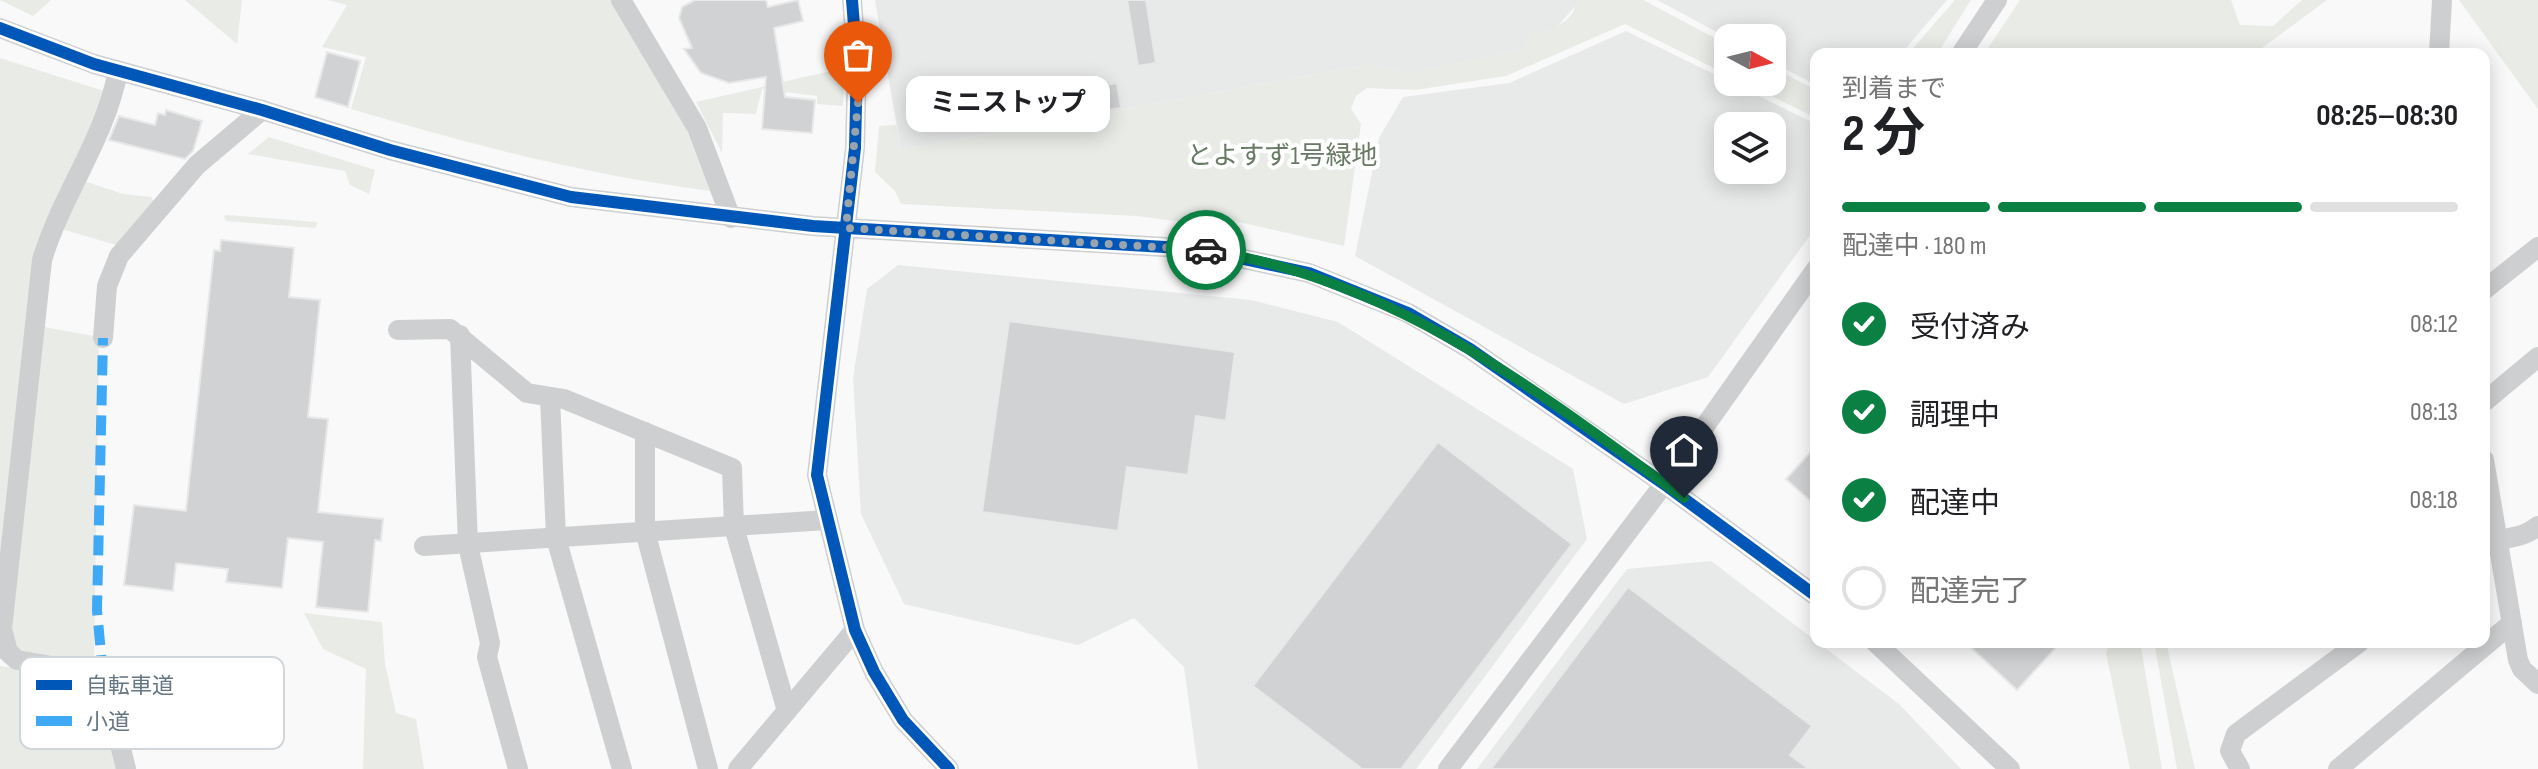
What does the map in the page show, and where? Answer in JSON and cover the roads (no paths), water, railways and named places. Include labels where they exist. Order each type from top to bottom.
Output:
[{"type":"street","points":[[621,0],[697,128],[731,218]]},
{"type":"street","points":[[852,0],[858,103],[817,475],[855,630],[888,697],[903,720],[949,769]]},
{"type":"street","points":[[1965,48],[1997,0]]},
{"type":"street","points":[[2439,48],[2442,0]]},
{"type":"street","points":[[0,28],[118,71],[262,110],[390,150],[571,197],[731,218],[846,228],[1198,249],[1309,273],[1349,287],[1436,328],[1664,484],[1810,592]]},
{"type":"street","points":[[20,661],[8,652],[2,629],[42,260],[52,228],[98,137],[118,71]]},
{"type":"street","points":[[103,338],[107,286],[119,256],[197,165],[262,110]]},
{"type":"street","points":[[2490,285],[2538,247]]},
{"type":"street","points":[[1448,769],[1664,484],[1810,277]]},
{"type":"street","points":[[398,330],[450,329],[527,393],[550,397],[732,468],[734,527],[787,711]]},
{"type":"street","points":[[460,335],[468,545],[490,643],[487,657],[518,769]]},
{"type":"street","points":[[2490,397],[2538,357]]},
{"type":"street","points":[[550,397],[556,538],[622,769]]},
{"type":"street","points":[[645,432],[645,531],[708,769]]},
{"type":"street","points":[[424,546],[827,520]]},
{"type":"street","points":[[2534,679],[2522,669],[2518,660],[2512,623],[2490,544],[2522,537],[2538,526]]},
{"type":"street","points":[[2490,641],[2512,623]]},
{"type":"street","points":[[738,769],[855,630]]},
{"type":"street","points":[[1881,648],[2010,769]]},
{"type":"street","points":[[2240,769],[2230,751],[2236,734],[2352,648]]},
{"type":"street","points":[[2338,769],[2482,648]]},
{"type":"street","points":[[121,749],[126,769]]},
{"type":"place","name":"ミニストップ","points":[[858,103]]},
{"type":"park label","name":"とよすず1号緑地","points":[[1282,156]]}]
